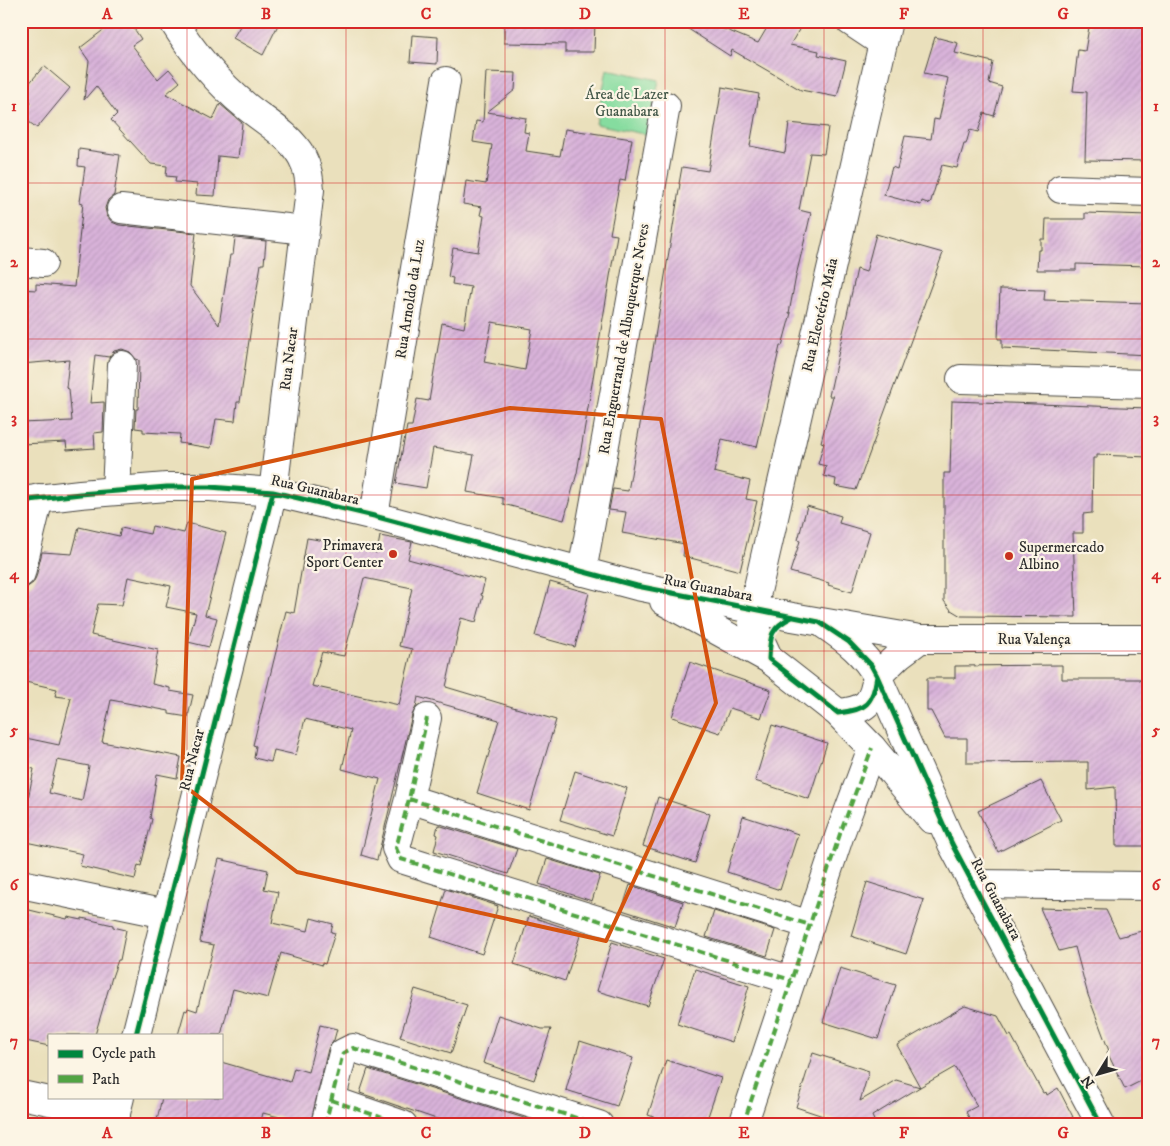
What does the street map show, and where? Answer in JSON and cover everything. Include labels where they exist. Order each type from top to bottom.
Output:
[{"type":"street","name":"Rua Nacar","points":[[136,1034],[272,492],[310,190],[308,171],[302,156],[291,142],[245,105],[208,68],[173,21]]},
{"type":"street","points":[[850,21],[885,32]]},
{"type":"street","name":"Rua Eleotério Maia","points":[[753,609],[885,32]]},
{"type":"street","name":"Rua Arnoldo da Luz","points":[[374,516],[446,81]]},
{"type":"street","name":"Rua Enguerrand de Albuquerque Neves","points":[[582,572],[666,106]]},
{"type":"street","points":[[1061,189],[1149,192]]},
{"type":"street","points":[[121,208],[305,230]]},
{"type":"street","points":[[116,491],[122,365]]},
{"type":"street","points":[[961,379],[1149,384]]},
{"type":"street","name":"Rua Guanabara","points":[[30,500],[167,487],[210,486],[272,492],[374,516],[637,586],[819,622],[849,642],[871,665],[878,676],[952,844],[1101,1125]]},
{"type":"street","points":[[21,572],[30,500]]},
{"type":"street","name":"Rua Guanabara","points":[[637,586],[710,624],[769,659],[838,713],[872,748],[952,844]]},
{"type":"street","points":[[753,609],[753,624],[769,659]]},
{"type":"street","points":[[769,659],[770,638],[774,628],[792,617]]},
{"type":"street","name":"Rua Valença","points":[[819,622],[920,639],[1149,639]]},
{"type":"street","points":[[838,713],[855,712],[869,702],[875,692],[878,676],[900,654],[920,639]]},
{"type":"street","points":[[743,1125],[840,834],[872,748],[878,676]]},
{"type":"street","points":[[427,718],[410,799],[396,848],[401,859],[791,980]]},
{"type":"street","points":[[410,799],[810,925]]},
{"type":"street","points":[[21,884],[166,914]]},
{"type":"street","points":[[974,884],[1149,886]]},
{"type":"street","points":[[403,1125],[328,1113],[344,1053],[352,1048],[599,1125]]},
{"type":"street","points":[[21,1095],[116,1112]]},
{"type":"highlighted area","points":[[510,408],[661,419],[716,703],[606,941],[297,872],[182,784],[192,479]]},
{"type":"green space","name":"Área de Lazer Guanabara","points":[[607,69],[659,80],[648,135],[596,124]]},
{"type":"building","points":[[115,21],[129,21],[141,39],[132,45],[158,79],[169,69],[180,82],[166,94],[213,119],[220,104],[242,123],[238,158],[218,156],[215,196],[196,195],[197,184],[175,182],[176,177],[166,176],[167,166],[151,164],[111,120],[117,114],[96,86],[84,100],[89,61],[80,48]]},
{"type":"building","points":[[243,21],[280,21],[263,55],[233,38]]},
{"type":"building","points":[[504,21],[595,21],[594,52],[565,52],[565,44],[504,43]]},
{"type":"building","points":[[676,21],[720,21],[717,26],[758,43],[771,21],[787,21],[800,28],[790,45],[819,51],[818,55],[846,61],[837,97],[801,90],[732,50],[730,56]]},
{"type":"building","points":[[1090,21],[1149,21],[1149,161],[1085,160],[1087,92],[1073,91],[1078,50],[1085,51]]},
{"type":"building","points":[[412,35],[438,37],[437,64],[410,62]]},
{"type":"building","points":[[935,37],[958,43],[955,53],[993,62],[989,83],[1002,87],[994,116],[984,113],[978,132],[970,130],[957,168],[942,165],[930,204],[922,201],[921,205],[884,195],[892,167],[897,169],[905,136],[931,139],[934,119],[939,120],[948,78],[924,73]]},
{"type":"building","points":[[44,66],[70,88],[37,128],[21,116],[31,103],[21,93]]},
{"type":"building","points":[[486,72],[516,73],[515,90],[487,112],[526,118],[524,132],[529,133],[526,151],[560,156],[565,129],[632,139],[625,181],[620,180],[610,234],[617,235],[577,473],[564,520],[503,504],[503,498],[467,492],[474,455],[433,448],[426,488],[396,483],[407,426],[412,426],[417,399],[429,401],[442,323],[464,328],[471,287],[452,284],[453,278],[448,277],[453,248],[478,252],[484,216],[480,215],[482,207],[463,204],[466,181],[486,184],[492,145],[473,142],[476,121],[483,122]],"holes":[[[492,322],[532,329],[525,370],[484,362]]]},
{"type":"building","points":[[722,87],[759,94],[750,146],[785,153],[789,123],[828,127],[824,154],[810,153],[799,210],[811,213],[796,276],[789,313],[791,313],[782,346],[780,346],[757,447],[722,439],[714,472],[750,481],[746,499],[757,501],[740,571],[683,556],[685,544],[622,533],[626,512],[609,510],[613,489],[628,491],[682,167],[708,171]]},
{"type":"building","points":[[79,149],[120,155],[114,195],[108,200],[105,208],[107,216],[112,222],[119,225],[196,233],[190,286],[219,325],[230,255],[233,255],[235,238],[266,241],[264,264],[261,264],[240,402],[237,402],[235,421],[216,419],[211,448],[179,443],[180,434],[143,432],[143,429],[135,428],[136,409],[138,409],[139,360],[130,352],[122,349],[114,351],[109,357],[95,355],[90,403],[104,402],[104,405],[103,432],[94,433],[95,448],[67,450],[66,442],[21,444],[21,423],[72,421],[69,389],[66,388],[69,360],[21,364],[21,289],[36,290],[36,284],[74,287],[83,203],[80,202],[85,167],[78,166]]},
{"type":"building","points":[[1085,213],[1149,215],[1149,266],[1076,264],[1076,270],[1037,270],[1038,250],[1041,250],[1041,239],[1045,239],[1046,219],[1085,219]]},
{"type":"building","points":[[876,234],[943,253],[856,490],[835,486],[836,479],[824,476],[826,466],[818,464],[824,443],[821,442],[833,396],[829,396],[857,269],[866,272]]},
{"type":"building","points":[[1000,289],[1045,290],[1044,300],[1149,303],[1149,355],[1002,348],[1002,339],[998,339]]},
{"type":"building","points":[[952,401],[1149,408],[1149,457],[1097,455],[1097,458],[1093,458],[1092,513],[1083,514],[1083,533],[1073,533],[1076,617],[961,616],[951,610],[944,601],[944,473],[950,473]]},
{"type":"building","points":[[807,506],[841,516],[839,523],[870,532],[852,592],[828,585],[829,583],[790,572],[800,541],[798,540]]},
{"type":"building","points":[[187,523],[226,533],[205,615],[217,618],[209,647],[188,642],[196,613],[166,607],[171,586],[128,577],[122,605],[98,604],[91,635],[158,650],[152,684],[170,688],[170,691],[193,695],[188,717],[169,714],[169,711],[111,700],[102,742],[181,757],[177,778],[157,774],[150,818],[152,819],[141,866],[138,865],[135,879],[80,866],[83,854],[21,841],[21,803],[27,804],[34,769],[21,766],[21,737],[59,745],[71,698],[55,696],[57,689],[21,681],[21,588],[26,588],[33,583],[42,552],[72,554],[79,527],[119,536],[121,528],[150,534],[152,526],[184,533]],"holes":[[[57,760],[89,766],[82,801],[49,793]]]},
{"type":"building","points":[[380,536],[412,542],[408,559],[485,580],[476,622],[461,618],[446,687],[556,720],[529,810],[477,793],[499,720],[418,697],[377,860],[361,855],[380,779],[342,769],[351,730],[305,719],[296,755],[274,750],[271,762],[254,758],[256,746],[253,745],[286,611],[294,613],[307,538],[338,543],[340,546],[377,553]],"holes":[[[364,578],[412,588],[399,646],[412,649],[399,705],[312,686],[322,652],[344,656]]]},
{"type":"building","points":[[550,582],[589,593],[575,647],[535,636]]},
{"type":"building","points":[[690,662],[771,690],[761,718],[730,708],[720,733],[672,717]]},
{"type":"building","points":[[1062,665],[1062,679],[1140,679],[1140,681],[1149,681],[1149,736],[1144,736],[1143,784],[1149,784],[1149,846],[1116,846],[1115,787],[1088,790],[1088,762],[967,763],[967,738],[945,738],[931,711],[927,711],[927,678],[955,678],[955,666]]},
{"type":"building","points":[[772,725],[827,743],[809,799],[755,781]]},
{"type":"building","points":[[575,771],[627,788],[612,836],[560,820]]},
{"type":"building","points":[[1041,781],[1061,820],[998,852],[978,811]]},
{"type":"building","points":[[658,797],[710,814],[695,863],[643,846]]},
{"type":"building","points":[[743,816],[798,834],[780,890],[727,872]]},
{"type":"building","points":[[438,825],[517,849],[508,874],[434,851],[438,835],[436,834]]},
{"type":"building","points":[[219,859],[268,870],[264,889],[278,892],[272,923],[308,931],[311,918],[333,924],[331,932],[335,933],[325,964],[322,963],[322,965],[281,953],[268,998],[233,989],[221,1034],[178,1034],[185,1010],[187,1011],[188,1008],[197,1011],[214,945],[200,942],[207,904]]},
{"type":"building","points":[[547,859],[600,875],[592,901],[539,884]]},
{"type":"building","points":[[867,882],[924,900],[906,954],[851,936]]},
{"type":"building","points":[[630,885],[683,902],[675,927],[622,910]]},
{"type":"building","points":[[446,889],[498,906],[482,954],[431,937]]},
{"type":"building","points":[[21,908],[67,919],[68,917],[82,920],[82,918],[126,930],[120,960],[118,960],[112,977],[95,1034],[48,1034],[48,1046],[21,1040]]},
{"type":"building","points":[[1040,908],[1106,910],[1119,937],[1149,929],[1149,1077],[1125,1089],[1107,1052],[1109,1051],[1088,995],[1075,947],[1059,951]]},
{"type":"building","points":[[714,911],[775,930],[767,956],[706,937]]},
{"type":"building","points":[[529,916],[581,933],[565,981],[514,964]]},
{"type":"building","points":[[612,942],[664,959],[648,1006],[597,991]]},
{"type":"building","points":[[840,968],[896,985],[878,1039],[823,1022]]},
{"type":"building","points":[[695,969],[749,986],[732,1042],[677,1024]]},
{"type":"building","points":[[415,989],[467,1005],[451,1053],[400,1037]]},
{"type":"building","points":[[965,1006],[998,1016],[1009,1036],[1011,1035],[1043,1093],[1046,1092],[1047,1095],[1058,1088],[1073,1117],[1059,1125],[973,1125],[966,1112],[977,1106],[955,1067],[920,1087],[897,1045]]},
{"type":"building","points":[[498,1015],[542,1029],[551,1029],[534,1080],[483,1063]]},
{"type":"building","points":[[320,1025],[337,1029],[334,1040],[328,1049],[310,1125],[295,1125],[295,1121],[263,1113],[260,1125],[156,1125],[162,1098],[222,1098],[222,1062],[290,1082],[294,1068],[308,1072]]},
{"type":"building","points":[[580,1041],[633,1058],[617,1106],[566,1090]]},
{"type":"building","points":[[813,1053],[869,1071],[860,1101],[896,1080],[920,1087],[872,1116],[876,1125],[850,1125],[796,1107]]},
{"type":"building","points":[[666,1060],[721,1078],[705,1125],[678,1125],[648,1115]]},
{"type":"building","points":[[368,1069],[546,1125],[454,1125],[360,1093]]},
{"type":"marked path","points":[[427,718],[396,848],[401,859],[791,980]]},
{"type":"marked path","points":[[743,1125],[840,834],[872,748]]},
{"type":"marked path","points":[[409,799],[810,925]]},
{"type":"marked path","points":[[325,1125],[343,1053],[353,1048],[599,1125]]},
{"type":"marked path","points":[[331,1100],[403,1125]]},
{"type":"cycle path","points":[[21,501],[167,487],[210,487],[273,492],[374,516],[637,586],[819,622],[849,642],[871,665],[952,844],[1101,1125]]},
{"type":"cycle path","points":[[136,1034],[273,492]]},
{"type":"cycle path","points":[[792,617],[775,629],[771,639],[769,659],[838,713],[855,710],[866,704],[873,693],[877,676]]},
{"type":"place","name":"Primavera Sport Center","points":[[393,554]]},
{"type":"place","name":"Supermercado Albino","points":[[1009,556]]}]
